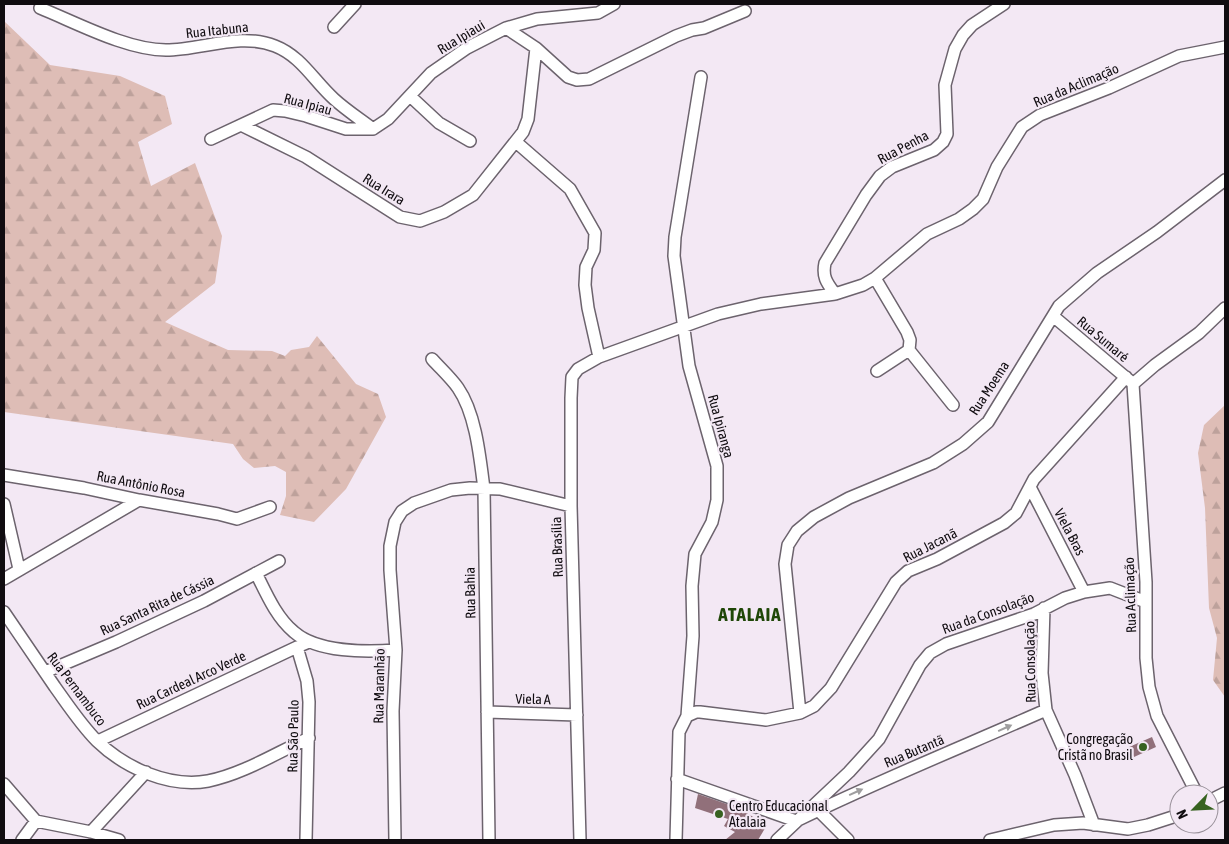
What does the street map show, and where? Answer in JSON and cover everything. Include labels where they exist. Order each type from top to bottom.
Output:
[{"type":"street","points":[[334,27],[355,4]]},
{"type":"street","name":"Rua Ipiaui","points":[[373,129],[388,119],[431,73],[467,48],[506,28],[537,19],[598,13],[614,4]]},
{"type":"street","name":"Rua Penha","points":[[835,294],[826,281],[823,272],[825,263],[866,195],[880,176],[892,167],[934,150],[943,142],[946,134],[944,85],[955,49],[962,35],[972,25],[1004,4]]},
{"type":"street","name":"Rua Itabuna","points":[[40,8],[132,45],[149,48],[166,50],[185,49],[258,40],[275,46],[292,54],[333,98],[373,129]]},
{"type":"street","points":[[506,28],[536,48],[568,77],[577,80],[589,78],[676,36],[704,28],[745,11]]},
{"type":"street","name":"Rua da Aclimação","points":[[683,325],[718,314],[761,304],[835,294],[863,285],[875,278],[927,234],[959,219],[973,209],[983,199],[997,167],[1022,127],[1040,115],[1108,88],[1179,56],[1225,47]]},
{"type":"street","name":"Rua Irara","points":[[243,126],[306,157],[400,217],[420,221],[444,212],[473,194],[523,132],[528,119],[536,48]]},
{"type":"street","name":"Rua Ipiranga","points":[[676,840],[679,732],[687,716],[693,636],[692,586],[695,554],[712,522],[717,500],[717,466],[689,366],[674,256],[675,237],[701,77]]},
{"type":"street","points":[[410,96],[439,123],[470,141]]},
{"type":"street","name":"Rua Ipiau","points":[[211,139],[243,126],[273,110],[285,110],[346,130],[373,129]]},
{"type":"street","points":[[516,142],[570,189],[595,233],[594,250],[586,268],[585,285],[588,308],[599,356]]},
{"type":"street","name":"Rua Moema","points":[[800,713],[786,564],[788,545],[797,531],[814,517],[849,498],[933,463],[963,444],[988,422],[1059,306],[1098,273],[1157,232],[1225,180]]},
{"type":"street","points":[[875,278],[907,332],[910,340],[909,350],[953,405]]},
{"type":"street","points":[[1130,381],[1199,333],[1225,308]]},
{"type":"street","name":"Rua Sumaré","points":[[1052,316],[1130,381]]},
{"type":"street","name":"Rua Brasília","points":[[580,840],[571,506],[570,398],[572,378],[578,369],[599,356],[683,325]]},
{"type":"street","points":[[877,371],[909,350]]},
{"type":"street","name":"Rua Bahia","points":[[432,359],[459,388],[472,418],[480,452],[484,489],[489,840]]},
{"type":"street","name":"Rua Jacanã","points":[[687,716],[700,712],[766,720],[800,713],[814,706],[831,688],[896,582],[908,571],[937,559],[1004,523],[1016,513],[1034,479],[1047,462],[1106,400],[1130,381]]},
{"type":"street","name":"Rua Aclimação","points":[[1130,381],[1146,602],[1146,658],[1149,686],[1157,716],[1192,784]]},
{"type":"street","name":"Rua Antônio Rosa","points":[[4,474],[237,519],[270,508]]},
{"type":"street","name":"Viela Bras","points":[[1030,487],[1084,592]]},
{"type":"street","points":[[484,489],[500,489],[571,506]]},
{"type":"street","name":"Rua Maranhão","points":[[396,840],[393,711],[396,650],[390,570],[390,546],[393,533],[402,511],[414,503],[451,490],[484,489]]},
{"type":"street","points":[[4,579],[139,500]]},
{"type":"street","points":[[4,504],[19,569]]},
{"type":"street","name":"Rua Santa Rita de Cássia","points":[[45,672],[116,642],[204,601],[279,561]]},
{"type":"street","points":[[256,573],[285,623],[309,642],[321,646],[354,650],[396,650]]},
{"type":"street","name":"Rua da Consolação","points":[[777,840],[849,772],[879,739],[920,665],[930,654],[946,644],[1034,614],[1065,598],[1084,592],[1110,588],[1146,602]]},
{"type":"street","name":"Rua Consolação","points":[[1044,608],[1042,674],[1046,710],[1075,775],[1094,825]]},
{"type":"street","name":"Rua Pernambuco","points":[[4,612],[72,711],[98,741],[123,761],[160,778],[179,781],[206,781],[232,774],[309,738]]},
{"type":"street","points":[[297,647],[309,642]]},
{"type":"street","name":"Rua São Paulo","points":[[297,647],[307,681],[310,702],[306,840]]},
{"type":"street","name":"Rua Cardeal Arco Verde","points":[[98,741],[297,647]]},
{"type":"street","name":"Rua Butantã","points":[[796,821],[856,792],[912,770],[1046,710]]},
{"type":"street","name":"Viela A","points":[[487,712],[577,714]]},
{"type":"street","points":[[91,832],[146,772]]},
{"type":"street","points":[[677,779],[796,821]]},
{"type":"street","points":[[4,784],[36,821],[91,832],[119,840]]},
{"type":"street","points":[[818,810],[848,840]]},
{"type":"street","points":[[990,840],[1042,827],[1083,823],[1128,828],[1148,825],[1169,818]]},
{"type":"street","points":[[22,840],[36,821]]},
{"type":"street","points":[[1026,840],[1042,827]]},
{"type":"green space","points":[[4,21],[50,65],[120,76],[165,96],[172,124],[138,142],[151,186],[195,163],[222,236],[215,283],[165,322],[228,350],[272,351],[285,356],[291,350],[309,347],[317,336],[356,384],[378,394],[386,417],[346,489],[314,522],[280,515],[286,496],[286,472],[275,466],[254,468],[243,459],[233,444],[4,412]]},
{"type":"green space","points":[[1225,405],[1225,697],[1213,680],[1217,638],[1209,608],[1205,508],[1198,453],[1204,425]]},
{"type":"building","name":"Congregação Cristã no Brasil","points":[[1152,737],[1156,747],[1134,757],[1129,747]]},
{"type":"building","points":[[698,794],[738,808],[767,825],[758,840],[725,840],[735,832],[724,826],[728,819],[695,808]]},
{"type":"place","name":"Congregação Cristã no Brasil","points":[[1143,747]]},
{"type":"place","name":"Centro Educacional Atalaia","points":[[719,814]]},
{"type":"district","name":"ATALAIA","points":[[750,614]]}]
